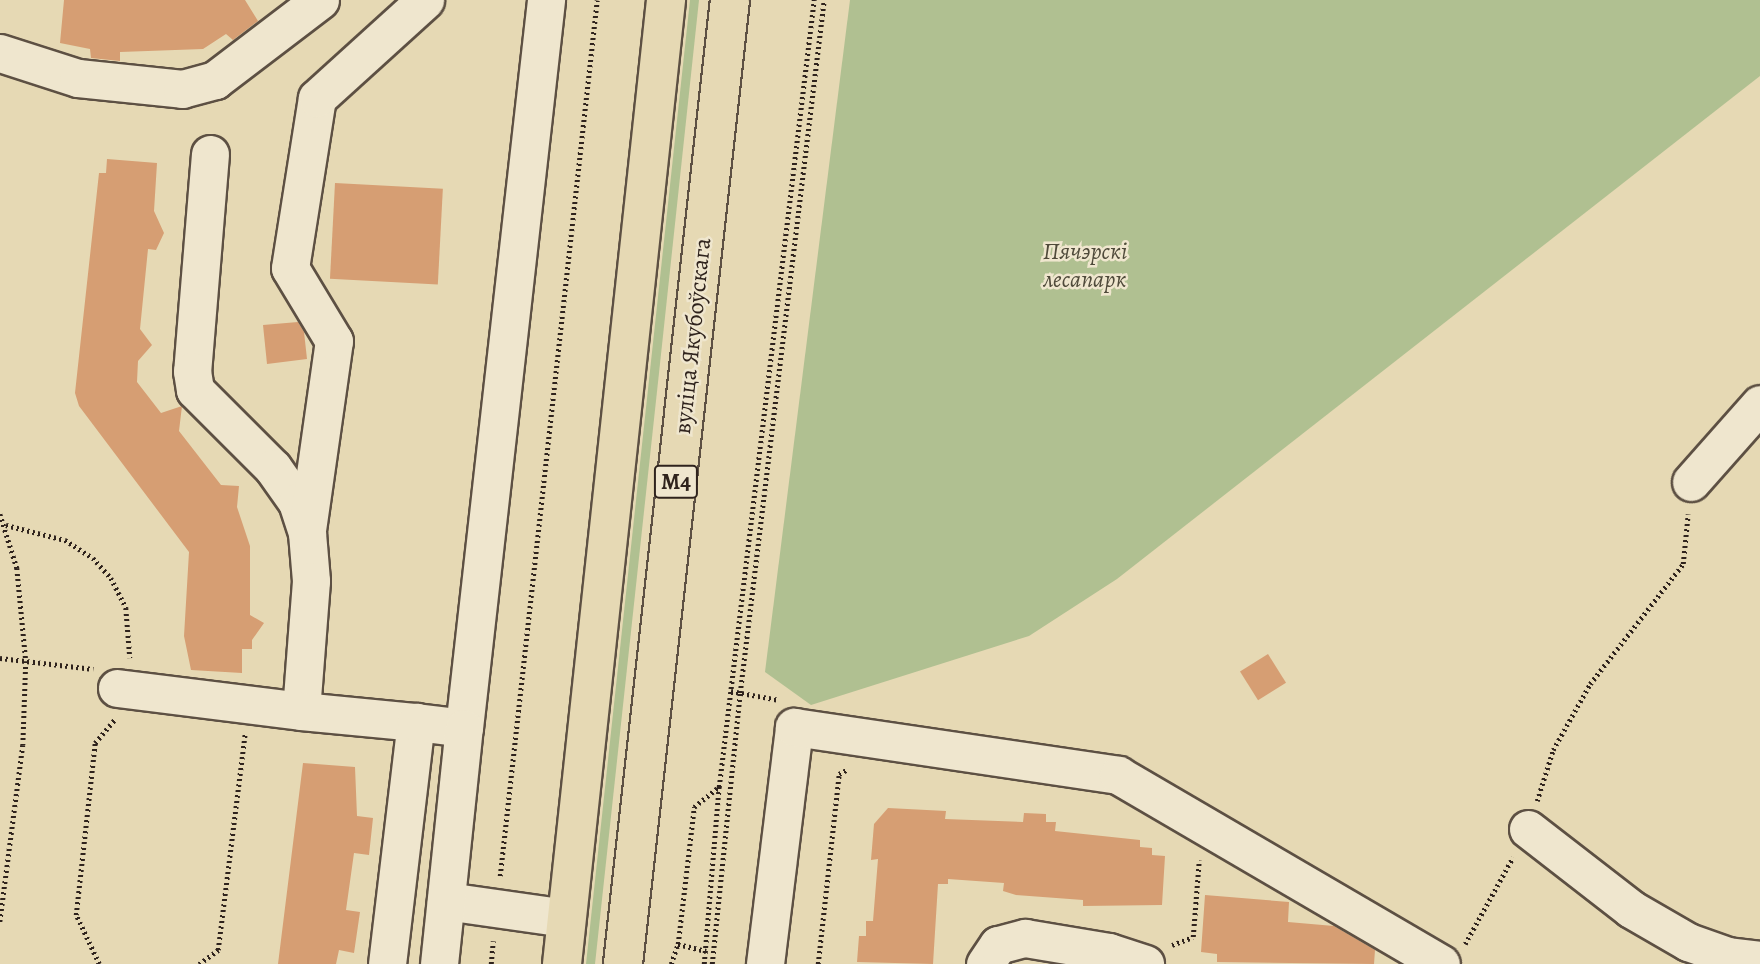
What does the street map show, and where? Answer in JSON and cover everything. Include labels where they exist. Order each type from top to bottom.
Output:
[{"type":"main road","points":[[562,964],[666,0]]},
{"type":"main road","name":"вуліца Якубоўскага","points":[[623,964],[730,0]]},
{"type":"street","points":[[0,53],[78,78],[182,89],[215,80],[320,0]]},
{"type":"street","points":[[307,533],[334,341],[290,268],[317,98],[425,0]]},
{"type":"street","points":[[439,964],[545,0]]},
{"type":"street","points":[[210,155],[191,371],[195,390],[273,468],[297,502],[307,533],[312,581],[301,711]]},
{"type":"street","points":[[1691,482],[1760,404]]},
{"type":"street","points":[[124,689],[464,728]]},
{"type":"street","points":[[387,964],[416,722]]},
{"type":"street","points":[[765,964],[794,727],[1118,775],[1451,958]]},
{"type":"street","points":[[1528,829],[1631,909],[1688,942],[1728,956],[1760,960]]},
{"type":"street","points":[[446,901],[566,918]]},
{"type":"street","points":[[985,964],[998,944],[1025,938],[1109,951],[1154,954]]},
{"type":"path","points":[[491,964],[597,0]]},
{"type":"path","points":[[704,964],[719,787],[814,0]]},
{"type":"path","points":[[712,964],[740,693],[824,0]]},
{"type":"path","points":[[1451,958],[1528,829],[1553,750],[1590,684],[1683,564],[1691,482]]},
{"type":"path","points":[[0,514],[6,524],[17,568],[26,661],[23,745],[0,923]]},
{"type":"path","points":[[6,524],[65,540],[93,558],[111,578],[126,608],[132,641],[124,689],[115,718],[95,743],[76,915],[99,964]]},
{"type":"path","points":[[731,691],[781,700],[794,727]]},
{"type":"path","points":[[198,964],[218,950],[249,705]]},
{"type":"path","points":[[818,964],[839,775],[849,769],[862,770]]},
{"type":"path","points":[[671,964],[678,944],[694,807],[719,787]]},
{"type":"path","points":[[1154,954],[1193,937],[1200,856]]},
{"type":"path","points":[[678,944],[706,951]]},
{"type":"green space","points":[[690,0],[699,0],[659,373],[595,964],[586,964]]},
{"type":"green space","name":"Пячэрскі лесапарк","points":[[850,0],[1760,0],[1760,76],[1117,579],[1029,636],[811,705],[765,672]]},
{"type":"building","points":[[64,0],[245,0],[258,21],[233,40],[226,34],[203,49],[120,52],[120,61],[91,58],[90,49],[60,43]]},
{"type":"building","points":[[107,159],[157,163],[154,211],[164,233],[156,250],[148,249],[140,329],[152,345],[138,361],[137,382],[161,413],[182,406],[179,431],[221,485],[239,486],[237,507],[250,546],[250,615],[264,623],[252,640],[252,649],[242,649],[242,673],[191,670],[184,636],[189,552],[79,406],[75,393],[99,173],[106,173]]},
{"type":"building","points":[[335,183],[443,189],[438,285],[330,279]]},
{"type":"building","points":[[298,322],[304,332],[307,359],[267,364],[263,325]]},
{"type":"building","points":[[1268,654],[1286,683],[1258,700],[1240,671]]},
{"type":"building","points":[[303,763],[355,767],[357,816],[373,818],[369,855],[354,853],[346,910],[360,912],[354,953],[339,950],[336,964],[278,964]]},
{"type":"building","points":[[888,808],[946,811],[945,819],[1023,822],[1024,813],[1046,814],[1046,822],[1056,822],[1055,831],[1140,840],[1140,847],[1152,848],[1152,855],[1165,856],[1162,905],[1083,906],[1083,900],[1016,895],[1003,891],[1004,883],[948,879],[948,884],[938,884],[933,964],[857,962],[859,936],[866,936],[866,921],[873,921],[878,859],[871,860],[874,824]]},
{"type":"building","points":[[1205,895],[1289,902],[1288,922],[1334,926],[1375,950],[1374,964],[1217,962],[1217,954],[1201,952]]}]
